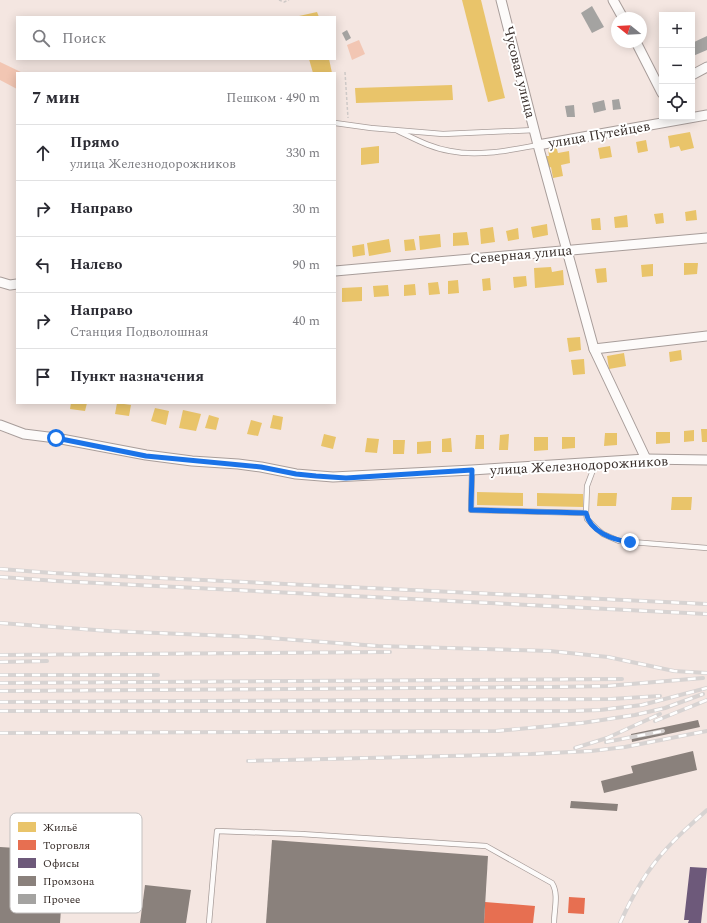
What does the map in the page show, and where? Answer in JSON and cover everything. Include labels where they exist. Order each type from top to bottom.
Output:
[{"type":"street","name":"Чусовая улица","points":[[501,0],[538,145],[594,349],[646,459]]},
{"type":"street","points":[[613,0],[620,12]]},
{"type":"street","points":[[639,48],[659,85]]},
{"type":"street","points":[[695,73],[707,67]]},
{"type":"street","name":"улица Путейцев","points":[[695,116],[707,115]]},
{"type":"street","name":"улица Путейцев","points":[[538,145],[666,120]]},
{"type":"street","name":"Северная улица","points":[[336,271],[707,238]]},
{"type":"street","points":[[0,282],[10,285],[16,284]]},
{"type":"street","points":[[594,349],[707,336]]},
{"type":"street","name":"улица Железнодорожников","points":[[0,425],[24,434],[56,438],[146,456],[253,466],[316,476],[346,478],[646,459],[707,460]]},
{"type":"lane","points":[[336,123],[443,134],[535,130]]},
{"type":"lane","points":[[395,130],[427,145],[451,152],[503,152],[538,145]]},
{"type":"lane","points":[[596,462],[587,486],[586,513],[587,519],[603,534],[619,541],[707,548]]},
{"type":"lane","points":[[472,470],[471,510],[586,513]]},
{"type":"lane","points":[[209,923],[217,831],[301,834],[486,846],[552,883],[555,888],[556,896],[554,923]]},
{"type":"path","points":[[279,0],[284,2],[289,0]]},
{"type":"path","points":[[345,72],[349,125]]},
{"type":"shaded area","points":[[359,40],[365,54],[352,60],[347,45]]},
{"type":"shaded area","points":[[0,62],[21,72],[16,72],[16,88],[0,80]]},
{"type":"building: Жильё","points":[[462,0],[481,0],[505,98],[488,102]]},
{"type":"building: Жильё","points":[[317,12],[319,16],[299,16]]},
{"type":"building: Жильё","points":[[309,60],[329,60],[332,72],[313,72]]},
{"type":"building: Жильё","points":[[452,85],[453,100],[356,103],[355,88]]},
{"type":"building: Жильё","points":[[690,132],[694,148],[681,151],[679,146],[670,148],[668,136]]},
{"type":"building: Жильё","points":[[646,140],[648,151],[638,153],[636,142]]},
{"type":"building: Жильё","points":[[379,146],[379,163],[361,165],[361,148]]},
{"type":"building: Жильё","points":[[556,146],[558,153],[569,151],[570,163],[561,165],[563,176],[553,178],[551,167],[549,168],[546,156],[549,156],[548,148]]},
{"type":"building: Жильё","points":[[610,146],[612,157],[600,159],[598,148]]},
{"type":"building: Жильё","points":[[696,210],[697,220],[686,221],[685,212]]},
{"type":"building: Жильё","points":[[663,213],[664,223],[656,224],[654,214]]},
{"type":"building: Жильё","points":[[627,215],[628,227],[615,228],[614,217]]},
{"type":"building: Жильё","points":[[600,218],[601,230],[592,230],[591,219]]},
{"type":"building: Жильё","points":[[547,224],[548,235],[533,238],[531,227]]},
{"type":"building: Жильё","points":[[493,227],[495,242],[481,244],[480,229]]},
{"type":"building: Жильё","points":[[518,228],[519,239],[508,241],[506,231]]},
{"type":"building: Жильё","points":[[467,232],[469,245],[453,246],[453,233]]},
{"type":"building: Жильё","points":[[440,234],[441,247],[420,250],[419,236]]},
{"type":"building: Жильё","points":[[389,239],[391,252],[369,256],[367,243]]},
{"type":"building: Жильё","points":[[414,239],[416,250],[405,251],[404,240]]},
{"type":"building: Жильё","points":[[364,244],[365,255],[353,257],[352,246]]},
{"type":"building: Жильё","points":[[684,263],[698,263],[697,274],[684,275]]},
{"type":"building: Жильё","points":[[653,264],[653,276],[642,277],[641,265]]},
{"type":"building: Жильё","points":[[551,267],[552,272],[563,270],[564,285],[535,288],[534,268]]},
{"type":"building: Жильё","points":[[606,268],[607,282],[597,283],[595,269]]},
{"type":"building: Жильё","points":[[526,276],[527,286],[514,288],[513,277]]},
{"type":"building: Жильё","points":[[490,278],[491,290],[483,291],[482,279]]},
{"type":"building: Жильё","points":[[458,280],[459,293],[448,294],[448,281]]},
{"type":"building: Жильё","points":[[438,282],[440,294],[429,295],[428,283]]},
{"type":"building: Жильё","points":[[415,284],[416,295],[404,296],[404,285]]},
{"type":"building: Жильё","points":[[388,285],[389,296],[374,297],[373,286]]},
{"type":"building: Жильё","points":[[362,287],[362,301],[342,302],[342,288]]},
{"type":"building: Жильё","points":[[580,337],[581,350],[569,352],[567,338]]},
{"type":"building: Жильё","points":[[681,350],[682,360],[670,362],[669,352]]},
{"type":"building: Жильё","points":[[624,353],[626,366],[609,369],[607,356]]},
{"type":"building: Жильё","points":[[584,359],[585,374],[573,375],[571,360]]},
{"type":"building: Жильё","points":[[71,404],[87,404],[85,411],[70,409]]},
{"type":"building: Жильё","points":[[117,404],[131,405],[129,416],[115,414]]},
{"type":"building: Жильё","points":[[155,408],[169,411],[166,425],[151,421]]},
{"type":"building: Жильё","points":[[183,410],[201,414],[196,431],[179,428]]},
{"type":"building: Жильё","points":[[209,415],[219,418],[216,430],[205,428]]},
{"type":"building: Жильё","points":[[273,415],[283,417],[281,430],[270,428]]},
{"type":"building: Жильё","points":[[251,420],[262,423],[258,436],[247,434]]},
{"type":"building: Жильё","points":[[701,429],[707,429],[707,442],[702,442]]},
{"type":"building: Жильё","points":[[694,430],[694,441],[684,442],[684,431]]},
{"type":"building: Жильё","points":[[656,432],[670,432],[670,443],[656,444]]},
{"type":"building: Жильё","points":[[605,433],[617,433],[617,445],[604,446]]},
{"type":"building: Жильё","points":[[324,434],[336,437],[333,449],[321,446]]},
{"type":"building: Жильё","points":[[509,434],[508,450],[499,450],[500,435]]},
{"type":"building: Жильё","points":[[476,435],[484,435],[484,449],[475,449]]},
{"type":"building: Жильё","points":[[534,437],[548,437],[548,450],[534,451]]},
{"type":"building: Жильё","points":[[562,437],[575,437],[575,448],[562,449]]},
{"type":"building: Жильё","points":[[367,438],[379,439],[377,453],[365,452]]},
{"type":"building: Жильё","points":[[451,438],[452,452],[442,452],[442,439]]},
{"type":"building: Жильё","points":[[393,440],[405,440],[404,454],[393,454]]},
{"type":"building: Жильё","points":[[431,441],[431,453],[417,454],[417,442]]},
{"type":"building: Жильё","points":[[477,492],[523,493],[523,506],[477,505]]},
{"type":"building: Жильё","points":[[537,493],[583,494],[583,507],[537,506]]},
{"type":"building: Жильё","points":[[598,493],[617,493],[616,506],[597,506]]},
{"type":"building: Жильё","points":[[672,497],[692,497],[691,510],[671,510]]},
{"type":"building: Торговля","points":[[569,897],[585,898],[584,914],[568,913]]},
{"type":"building: Торговля","points":[[485,902],[535,906],[533,923],[484,923]]},
{"type":"building: Офисы","points":[[690,867],[707,868],[701,923],[688,923],[689,920],[684,920]]},
{"type":"building: Промзона","points":[[698,720],[700,727],[632,742],[631,734]]},
{"type":"building: Промзона","points":[[693,751],[697,770],[604,793],[601,781],[633,773],[631,766]]},
{"type":"building: Промзона","points":[[571,801],[618,804],[617,811],[570,808]]},
{"type":"building: Промзона","points":[[272,840],[488,856],[484,923],[266,923]]},
{"type":"building: Промзона","points":[[0,847],[10,848],[10,913],[61,913],[60,923],[0,923]]},
{"type":"building: Промзона","points":[[145,885],[191,890],[186,923],[140,923]]},
{"type":"building: Прочее","points":[[592,6],[604,27],[592,33],[581,13]]},
{"type":"building: Прочее","points":[[347,30],[351,38],[346,41],[342,33]]},
{"type":"building: Прочее","points":[[707,36],[707,50],[695,55],[695,42]]},
{"type":"building: Прочее","points":[[619,99],[621,109],[613,110],[612,100]]},
{"type":"building: Прочее","points":[[604,100],[606,110],[594,113],[592,103]]},
{"type":"building: Прочее","points":[[574,105],[575,117],[567,117],[565,106]]},
{"type":"railway","points":[[0,569],[53,573],[707,604]]},
{"type":"railway","points":[[0,577],[707,614]]},
{"type":"railway","points":[[0,623],[109,631],[255,637],[378,646],[550,651],[608,657],[674,671],[707,673]]},
{"type":"railway","points":[[0,655],[390,652]]},
{"type":"railway","points":[[0,662],[47,661]]},
{"type":"railway","points":[[0,675],[158,675]]},
{"type":"railway","points":[[0,691],[553,687],[607,686],[703,678]]},
{"type":"railway","points":[[0,683],[622,679]]},
{"type":"railway","points":[[0,711],[570,711],[600,710],[642,705],[707,688]]},
{"type":"railway","points":[[0,733],[496,731],[582,723],[635,715],[665,708],[703,694]]},
{"type":"railway","points":[[0,702],[611,699],[660,696]]},
{"type":"railway","points":[[655,721],[707,700]]},
{"type":"railway","points":[[575,748],[607,738],[660,714]]},
{"type":"railway","points":[[606,742],[663,731]]},
{"type":"railway","points":[[248,761],[531,754],[591,751],[625,747],[707,731]]},
{"type":"railway","points":[[620,923],[636,891],[656,861],[674,841],[707,810]]},
{"type":"route","points":[[56,438],[146,456],[238,464],[316,476],[346,478],[472,470],[471,510],[586,513],[587,519],[591,524],[603,534],[619,541],[630,542]]}]
